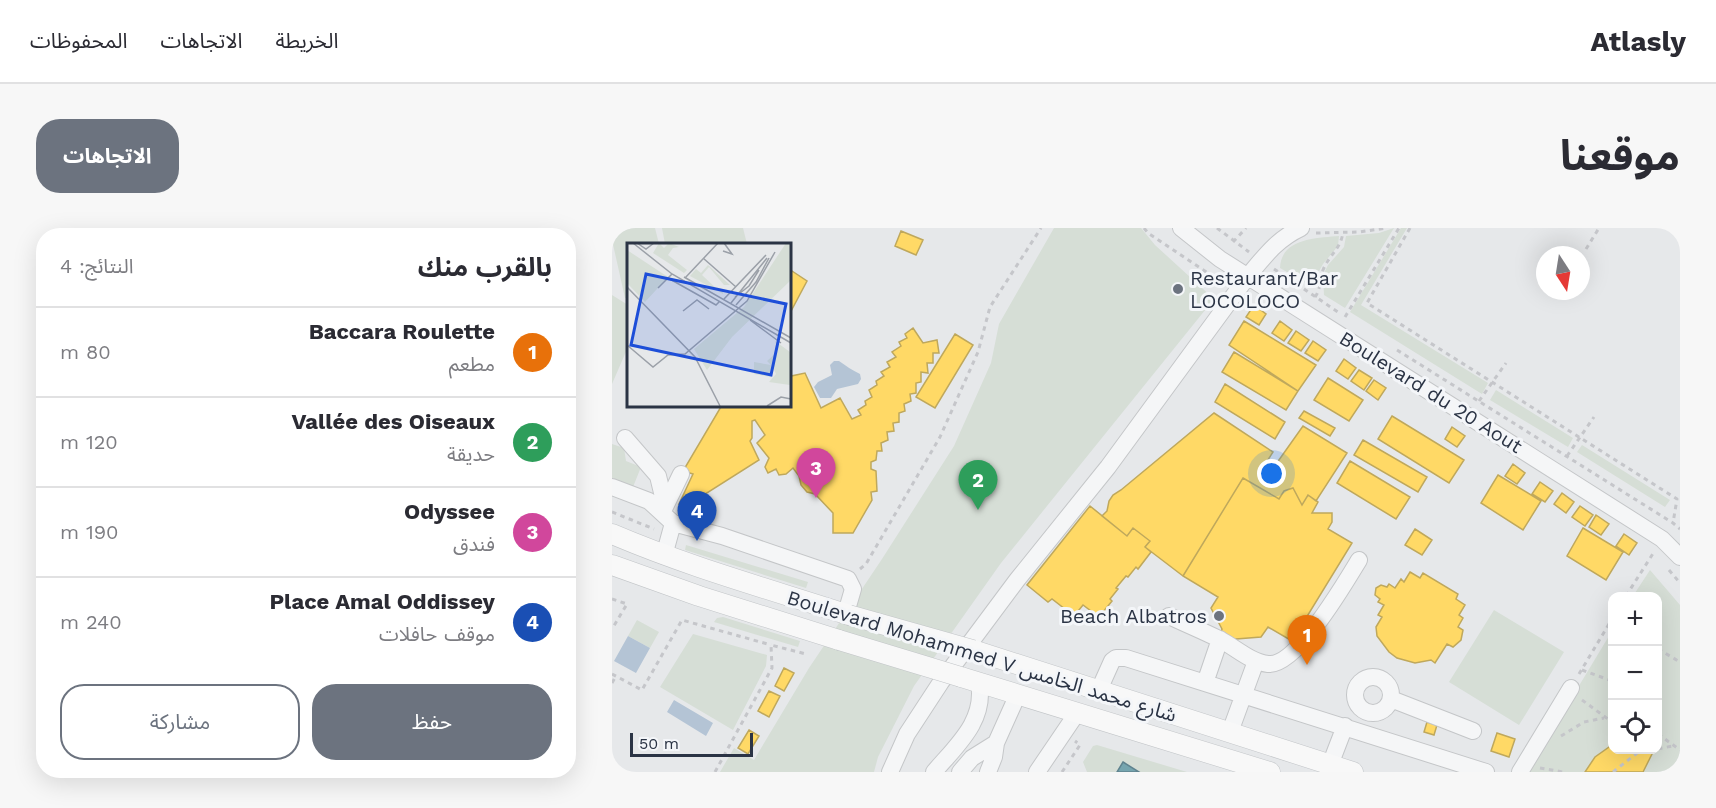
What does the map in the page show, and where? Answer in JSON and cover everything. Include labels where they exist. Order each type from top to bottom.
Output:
[{"type":"main road","name":"Boulevard Mohammed V شارع محمد الخامس","points":[[612,534],[664,556],[726,578],[973,650],[1353,772]]},
{"type":"main road","name":"Boulevard Mohammed V شارع محمد الخامس","points":[[612,565],[690,593],[839,640],[1270,772]]},
{"type":"street","name":"Boulevard du 20 Aout","points":[[1181,228],[1196,242],[1248,276],[1662,539],[1680,557]]},
{"type":"street","points":[[890,772],[907,734],[941,682],[1017,580],[1108,467],[1248,276],[1268,265],[1280,239],[1307,231]]},
{"type":"street","points":[[625,438],[658,476],[667,513]]},
{"type":"street","points":[[664,556],[667,513],[681,474]]},
{"type":"street","points":[[612,487],[649,501],[667,513],[722,536],[848,579],[854,589],[848,614]]},
{"type":"street","points":[[1169,616],[1220,639],[1256,661],[1270,664],[1290,656],[1330,605],[1359,560]]},
{"type":"street","points":[[1205,683],[1220,639]]},
{"type":"street","points":[[1099,690],[1112,661],[1121,657],[1486,772]]},
{"type":"street","points":[[1230,732],[1256,661]]},
{"type":"street","points":[[1368,678],[1381,679],[1389,687],[1391,699],[1388,705],[1378,712],[1366,711],[1358,703],[1356,697],[1359,686],[1368,678]]},
{"type":"street","points":[[934,772],[969,731],[980,707],[981,693],[970,680]]},
{"type":"street","points":[[1522,769],[1570,688]]},
{"type":"street","points":[[988,772],[994,757],[996,742],[1018,694]]},
{"type":"street","points":[[1391,699],[1473,731]]},
{"type":"street","points":[[1330,765],[1366,711]]},
{"type":"street","points":[[1036,772],[1077,713]]},
{"type":"street","points":[[960,772],[972,758],[996,742]]},
{"type":"path","points":[[848,579],[866,564],[940,437],[978,352],[990,307],[1041,228]]},
{"type":"path","points":[[1216,228],[1233,242],[1349,320]]},
{"type":"path","points":[[1233,242],[1246,228]]},
{"type":"path","points":[[1307,231],[1343,232],[1387,228]]},
{"type":"path","points":[[1345,317],[1399,228]]},
{"type":"path","points":[[1410,228],[1367,303],[1677,499],[1673,523]]},
{"type":"path","points":[[1588,246],[1599,228]]},
{"type":"path","points":[[1316,297],[1323,271],[1342,242],[1343,232]]},
{"type":"path","points":[[1268,265],[1278,262]]},
{"type":"path","points":[[1389,345],[1680,529]]},
{"type":"path","points":[[1479,401],[1506,363]]},
{"type":"path","points":[[1567,456],[1594,417]]},
{"type":"path","points":[[1629,592],[1654,551]]},
{"type":"path","points":[[612,599],[627,604],[612,628]]},
{"type":"path","points":[[612,683],[614,675],[642,690],[682,620],[806,654]]},
{"type":"path","points":[[1608,631],[1570,688],[1608,720]]},
{"type":"path","points":[[715,772],[772,668],[771,645]]},
{"type":"path","points":[[1662,651],[1680,662]]},
{"type":"path","points":[[1582,670],[1608,680]]},
{"type":"path","points":[[1558,737],[1584,722],[1605,718]]},
{"type":"path","points":[[1662,737],[1680,750]]},
{"type":"path","points":[[1662,748],[1674,746]]},
{"type":"path","points":[[1613,772],[1636,754]]},
{"type":"path","points":[[1522,769],[1563,772]]},
{"type":"shaded area","points":[[612,228],[655,228],[659,243],[627,243],[627,298],[625,298],[612,240]]},
{"type":"shaded area","points":[[662,228],[743,228],[747,243],[665,243]]},
{"type":"shaded area","points":[[1054,228],[1141,228],[1155,245],[1214,299],[1001,563],[914,686],[878,757],[874,772],[720,772],[734,748],[754,760],[809,668],[954,446],[991,363],[999,324]]},
{"type":"shaded area","points":[[1394,228],[1345,308],[1324,295],[1323,275],[1328,265],[1344,247],[1346,236],[1379,233]]},
{"type":"shaded area","points":[[1401,228],[1407,228],[1361,305],[1488,383],[1482,394],[1350,312]]},
{"type":"shaded area","points":[[1339,236],[1338,246],[1323,264],[1313,282],[1306,283],[1280,268],[1282,258],[1293,245],[1311,239]]},
{"type":"shaded area","points":[[612,295],[627,304],[627,349],[612,384]]},
{"type":"shaded area","points":[[1496,390],[1573,438],[1568,447],[1490,400]]},
{"type":"shaded area","points":[[612,444],[624,448],[626,461],[641,467],[633,487],[612,478]]},
{"type":"shaded area","points":[[1582,445],[1670,500],[1665,507],[1577,452]]},
{"type":"shaded area","points":[[686,545],[808,582],[806,588],[685,550]]},
{"type":"shaded area","points":[[1650,570],[1680,605],[1680,772],[1527,772],[1608,638],[1608,754],[1662,754],[1662,592],[1636,592]]},
{"type":"shaded area","points":[[1494,610],[1564,652],[1519,725],[1449,682]]},
{"type":"shaded area","points":[[723,617],[800,641],[798,647],[714,622],[717,618]]},
{"type":"shaded area","points":[[637,620],[659,632],[650,648],[628,636]]},
{"type":"shaded area","points":[[693,634],[767,655],[766,666],[733,730],[660,687]]},
{"type":"shaded area","points":[[1097,745],[1187,772],[1139,772],[1123,762],[1117,772],[1087,772],[1083,762],[1093,746]]},
{"type":"water","points":[[834,361],[839,361],[860,374],[861,379],[858,384],[837,389],[831,398],[820,398],[814,387],[818,382],[832,375],[830,365]]},
{"type":"water","points":[[628,636],[650,648],[636,673],[614,661]]},
{"type":"water","points":[[674,700],[713,723],[706,736],[667,712]]},
{"type":"building: سكن","points":[[901,231],[923,240],[916,255],[895,246]]},
{"type":"building: سكن","points":[[790,270],[807,281],[790,313]]},
{"type":"building: سكن","points":[[1254,305],[1266,314],[1259,325],[1246,317]]},
{"type":"building: سكن","points":[[1244,321],[1316,365],[1298,391],[1229,345]]},
{"type":"building: سكن","points":[[1280,321],[1292,330],[1284,341],[1272,333]]},
{"type":"building: سكن","points":[[913,328],[923,343],[937,340],[939,353],[933,353],[933,363],[927,363],[928,373],[921,372],[921,382],[916,383],[916,393],[910,394],[911,401],[904,404],[905,411],[899,413],[899,422],[893,423],[894,431],[887,432],[888,440],[881,443],[882,451],[877,451],[876,460],[871,462],[871,469],[876,471],[877,491],[871,492],[872,500],[853,533],[833,533],[833,513],[815,494],[807,492],[793,468],[786,474],[779,475],[776,469],[768,473],[765,467],[769,458],[757,443],[765,435],[755,420],[752,421],[750,441],[759,460],[688,505],[679,504],[693,474],[683,471],[721,406],[790,406],[790,372],[791,376],[805,373],[821,408],[840,398],[852,419],[861,415],[858,410],[866,405],[865,401],[872,397],[869,390],[877,385],[876,381],[884,376],[881,372],[890,367],[887,362],[896,357],[892,352],[901,346],[899,342],[907,338],[905,334]]},
{"type":"building: سكن","points":[[1296,331],[1309,340],[1301,351],[1288,343]]},
{"type":"building: سكن","points":[[955,334],[973,345],[935,408],[916,397]]},
{"type":"building: سكن","points":[[1313,341],[1326,350],[1318,361],[1305,353]]},
{"type":"building: سكن","points":[[1234,352],[1298,391],[1286,410],[1222,372]]},
{"type":"building: سكن","points":[[1344,359],[1356,368],[1348,379],[1336,371]]},
{"type":"building: سكن","points":[[1359,370],[1372,378],[1364,390],[1351,381]]},
{"type":"building: سكن","points":[[1328,378],[1363,400],[1349,421],[1314,400]]},
{"type":"building: سكن","points":[[1374,380],[1386,388],[1378,400],[1366,391]]},
{"type":"building: سكن","points":[[1225,384],[1285,422],[1275,439],[1215,402]]},
{"type":"building: سكن","points":[[1304,411],[1335,428],[1330,436],[1299,418]]},
{"type":"building: سكن","points":[[1214,413],[1273,452],[1262,469],[1269,474],[1303,426],[1347,453],[1316,501],[1308,495],[1302,505],[1293,488],[1284,491],[1279,499],[1243,478],[1183,576],[1145,547],[1150,541],[1133,528],[1127,536],[1102,516],[1107,511],[1113,495]]},
{"type":"building: سكن","points":[[1392,416],[1464,460],[1449,483],[1378,439]]},
{"type":"building: سكن","points":[[1452,427],[1465,436],[1457,447],[1445,439]]},
{"type":"building: سكن","points":[[1363,440],[1427,477],[1418,492],[1354,455]]},
{"type":"building: سكن","points":[[1350,461],[1410,497],[1396,519],[1337,483]]},
{"type":"building: سكن","points":[[1513,464],[1525,473],[1517,484],[1505,476]]},
{"type":"building: سكن","points":[[1498,475],[1541,501],[1523,530],[1481,503]]},
{"type":"building: سكن","points":[[1243,478],[1279,499],[1284,491],[1293,488],[1302,505],[1308,495],[1318,502],[1312,513],[1332,513],[1332,522],[1328,529],[1352,543],[1292,641],[1268,627],[1261,637],[1233,641],[1221,633],[1222,629],[1211,608],[1218,597],[1183,576]]},
{"type":"building: سكن","points":[[1540,482],[1553,491],[1545,502],[1532,494]]},
{"type":"building: سكن","points":[[1562,493],[1574,502],[1566,513],[1554,504]]},
{"type":"building: سكن","points":[[1090,506],[1127,536],[1133,528],[1150,541],[1145,547],[1151,552],[1138,569],[1136,567],[1116,588],[1118,589],[1110,599],[1112,601],[1099,617],[1083,605],[1074,616],[1052,599],[1048,602],[1027,585]]},
{"type":"building: سكن","points":[[1580,506],[1593,515],[1585,526],[1572,517]]},
{"type":"building: سكن","points":[[1596,515],[1609,524],[1601,535],[1589,527]]},
{"type":"building: سكن","points":[[1583,528],[1623,552],[1606,580],[1567,556]]},
{"type":"building: سكن","points":[[1415,529],[1432,540],[1422,555],[1405,545]]},
{"type":"building: سكن","points":[[1624,534],[1637,543],[1629,555],[1616,546]]},
{"type":"building: سكن","points":[[1410,572],[1420,578],[1423,573],[1458,594],[1456,599],[1465,605],[1459,615],[1463,618],[1458,627],[1463,630],[1461,640],[1453,647],[1447,644],[1435,663],[1431,660],[1415,663],[1397,658],[1389,652],[1377,636],[1376,627],[1382,617],[1378,615],[1384,605],[1378,602],[1380,599],[1375,595],[1376,588],[1381,585],[1387,587],[1389,584],[1395,588],[1401,579],[1404,582]]},
{"type":"building: سكن","points":[[784,668],[794,673],[784,691],[775,686]]},
{"type":"building: سكن","points":[[769,691],[780,696],[769,717],[758,711]]},
{"type":"building: سكن","points":[[1427,722],[1437,725],[1434,735],[1424,732]]},
{"type":"building: سكن","points":[[749,730],[759,736],[748,754],[738,748]]},
{"type":"building: سكن","points":[[1497,733],[1515,739],[1509,757],[1491,751]]},
{"type":"building: سكن","points":[[1608,748],[1608,754],[1652,754],[1643,772],[1585,772],[1595,757]]},
{"type":"building: مرافق عامة","points":[[1123,762],[1139,772],[1117,772]]},
{"type":"place","name":"Restaurant/Bar LOCOLOCO","points":[[1178,289]]},
{"type":"place","name":"Odyssee","points":[[816,498]]},
{"type":"place","name":"Vallée des Oiseaux","points":[[978,510]]},
{"type":"place","name":"Place Amal Oddissey","points":[[697,541]]},
{"type":"place","name":"Beach Albatros","points":[[1219,616]]},
{"type":"place","name":"Baccara Roulette","points":[[1307,665]]}]
